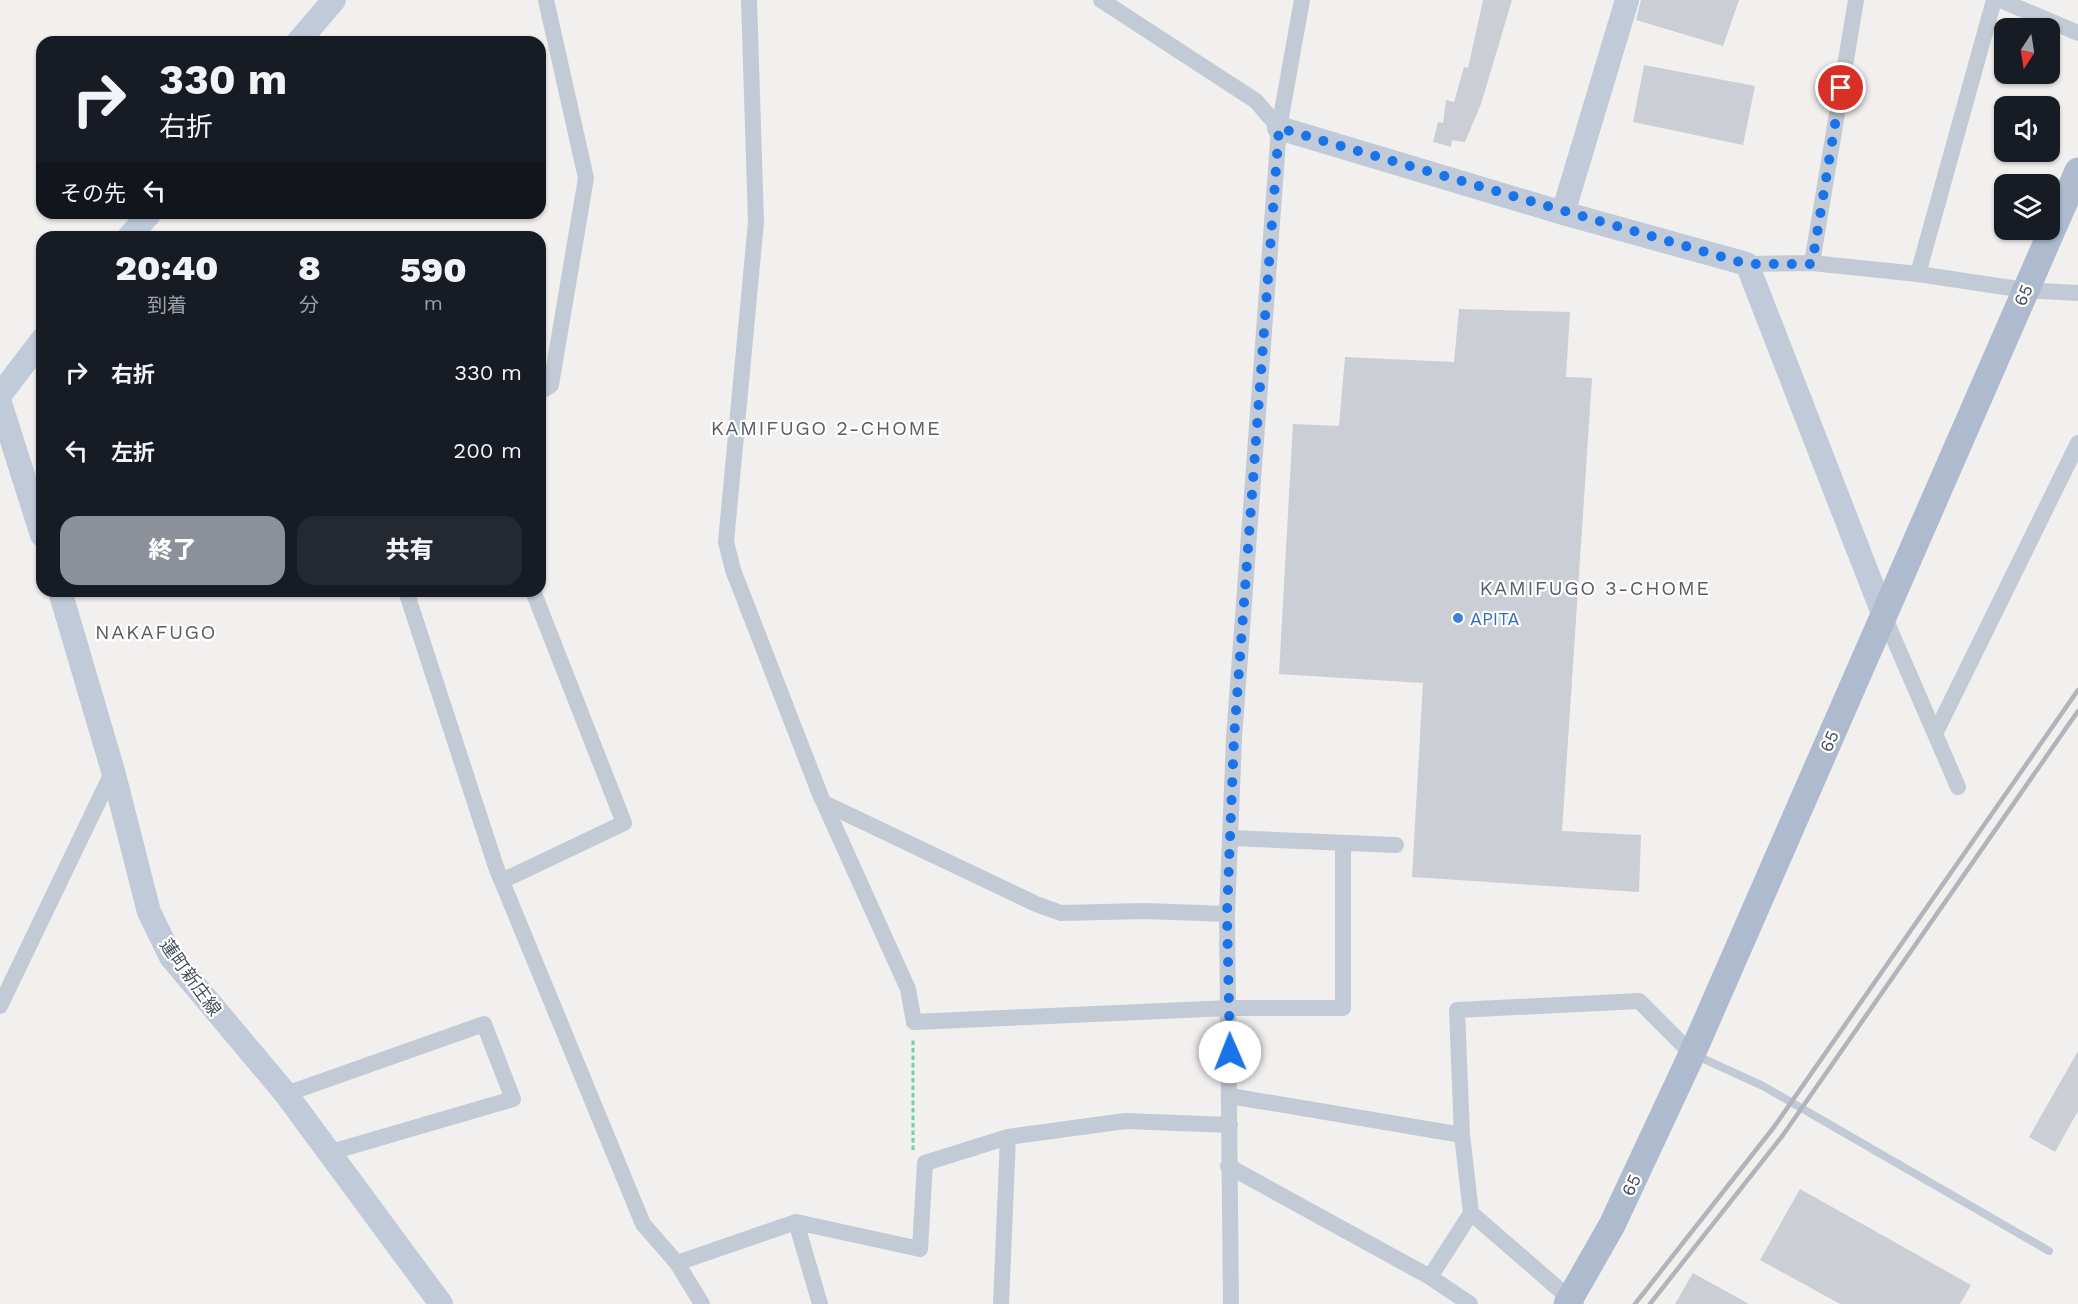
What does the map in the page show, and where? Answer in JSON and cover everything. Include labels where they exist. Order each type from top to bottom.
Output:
[{"type":"main road","name":"65","points":[[1570,1303],[1612,1225],[1692,1054],[2078,171]]},
{"type":"street","points":[[303,36],[334,0]]},
{"type":"street","points":[[546,0],[586,178],[551,385],[546,388]]},
{"type":"street","points":[[749,0],[756,222],[726,542],[733,570],[824,803],[908,989],[914,1022],[1229,1008],[1343,1008],[1344,843]]},
{"type":"street","points":[[1101,0],[1256,101],[1279,128],[1563,213],[1747,264],[1812,264],[1918,274],[2025,290],[2078,293]]},
{"type":"street","points":[[1231,1304],[1227,914],[1234,726],[1279,128],[1302,0]]},
{"type":"street","points":[[1563,213],[1627,0]]},
{"type":"street","points":[[1812,264],[1856,0]]},
{"type":"street","points":[[1918,274],[1994,0]]},
{"type":"street","points":[[2000,0],[2078,33]]},
{"type":"street","points":[[134,231],[145,219]]},
{"type":"street","points":[[1747,264],[1884,616],[1958,788]]},
{"type":"street","points":[[0,395],[36,348]]},
{"type":"street","points":[[0,403],[36,516]]},
{"type":"street","points":[[1935,734],[2078,443]]},
{"type":"street","name":"蓮町新庄線","points":[[62,597],[113,771],[149,912],[171,957],[286,1094],[441,1304]]},
{"type":"street","points":[[408,597],[502,881],[643,1224],[677,1263],[702,1304]]},
{"type":"street","points":[[502,881],[624,823],[535,597]]},
{"type":"street","points":[[0,1006],[113,771]]},
{"type":"street","points":[[824,803],[1036,904],[1061,912],[1145,911],[1227,914]]},
{"type":"street","points":[[1230,838],[1396,845]]},
{"type":"street","points":[[1430,1277],[1471,1213],[1462,1136],[1457,1010],[1639,1001],[1692,1054]]},
{"type":"street","points":[[286,1094],[484,1024],[513,1099],[328,1153]]},
{"type":"street","points":[[1230,1096],[1462,1136]]},
{"type":"street","points":[[677,1263],[796,1222],[920,1249],[925,1163],[1008,1137],[1125,1121],[1230,1125]]},
{"type":"street","points":[[1001,1304],[1008,1137]]},
{"type":"street","points":[[1228,1166],[1430,1277],[1470,1304]]},
{"type":"street","points":[[1471,1213],[1570,1303]]},
{"type":"street","points":[[796,1222],[820,1304]]},
{"type":"lane","points":[[1692,1054],[1763,1086],[2049,1251]]},
{"type":"path","points":[[914,1022],[913,1155],[925,1163]]},
{"type":"building","points":[[1483,0],[1512,0],[1481,104],[1465,142],[1452,140],[1451,147],[1433,142],[1438,122],[1443,123],[1446,100],[1454,102],[1464,67],[1468,68]]},
{"type":"building","points":[[1641,0],[1739,0],[1723,46],[1636,20]]},
{"type":"building","points":[[1644,65],[1755,86],[1743,145],[1633,122]]},
{"type":"building","points":[[1459,309],[1570,312],[1566,377],[1592,378],[1562,831],[1641,835],[1639,892],[1412,877],[1423,683],[1279,674],[1293,424],[1339,426],[1345,357],[1454,362]]},
{"type":"building","points":[[2078,1051],[2078,1111],[2055,1152],[2029,1137]]},
{"type":"building","points":[[1800,1189],[1971,1285],[1960,1304],[1840,1304],[1760,1260]]},
{"type":"building","points":[[1693,1273],[1749,1304],[1675,1304]]},
{"type":"railway","points":[[1635,1304],[1774,1127],[2078,690]]},
{"type":"railway","points":[[1650,1304],[1783,1135],[2078,711]]},
{"type":"place","name":"APITA","points":[[1458,618]]},
{"type":"district","name":"KAMIFUGO 2-CHOME","points":[[826,428]]},
{"type":"district","name":"KAMIFUGO 3-CHOME","points":[[1595,588]]},
{"type":"district","name":"NAKAFUGO","points":[[156,632]]},
{"type":"route","points":[[1230,1052],[1227,914],[1234,738],[1279,128],[1563,213],[1747,264],[1812,264],[1841,88]]}]
